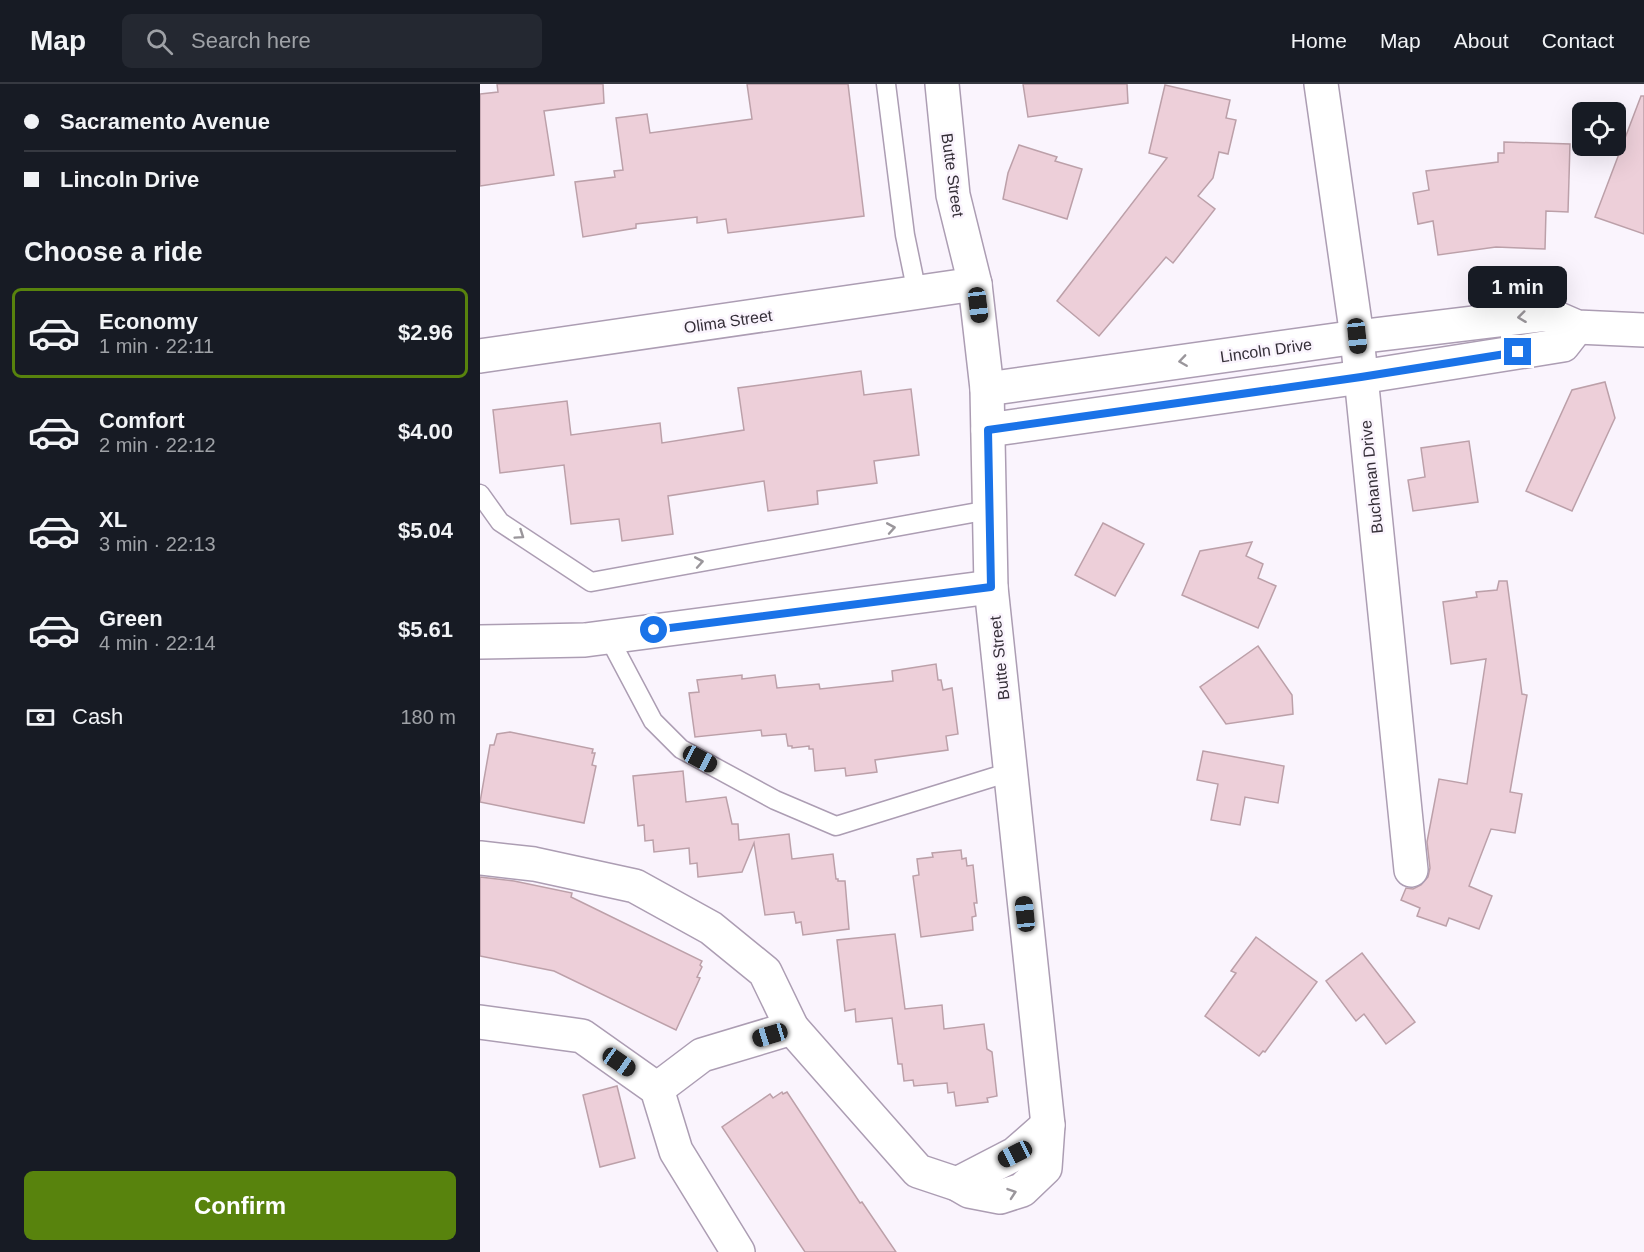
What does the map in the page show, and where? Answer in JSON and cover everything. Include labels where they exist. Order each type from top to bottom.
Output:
[{"type":"street","name":"Butte Street","points":[[480,858],[534,864],[635,886],[711,928],[765,972],[792,1028],[918,1171],[957,1184],[969,1191],[1000,1197],[1022,1190],[1045,1168],[1048,1125],[991,587],[987,389],[975,284],[953,195],[942,84]]},
{"type":"street","name":"Buchanan Drive","points":[[1321,84],[1357,336],[1411,870]]},
{"type":"street","name":"Olima Street","points":[[480,356],[975,284]]},
{"type":"street","name":"Lincoln Drive","points":[[987,389],[1357,336],[1547,314],[1577,327],[1644,330]]},
{"type":"street","points":[[988,430],[1361,377],[1563,345],[1577,327]]},
{"type":"street","points":[[480,642],[585,639],[991,587]]},
{"type":"street","points":[[480,1022],[582,1035],[657,1089],[676,1151],[738,1252]]},
{"type":"street","points":[[657,1089],[702,1055],[792,1028]]},
{"type":"lane","points":[[886,84],[905,235],[917,294]]},
{"type":"lane","points":[[480,494],[500,522],[591,582],[989,510]]},
{"type":"lane","points":[[608,636],[653,721],[681,749],[775,800],[836,826],[1010,772]]},
{"type":"building","points":[[497,84],[603,84],[604,103],[544,111],[554,175],[480,186],[480,94],[498,92]]},
{"type":"building","points":[[747,84],[848,84],[864,216],[728,233],[726,219],[697,223],[697,217],[636,224],[636,228],[583,237],[575,182],[615,177],[614,171],[623,170],[616,118],[647,114],[650,133],[752,119]]},
{"type":"building","points":[[1023,84],[1127,84],[1128,103],[1028,117]]},
{"type":"building","points":[[1165,85],[1230,100],[1226,118],[1236,120],[1228,154],[1219,152],[1213,178],[1198,196],[1215,209],[1173,263],[1166,257],[1099,336],[1057,301],[1167,158],[1149,153]]},
{"type":"building","points":[[1641,96],[1644,96],[1644,234],[1595,217],[1618,156],[1626,156],[1626,135]]},
{"type":"building","points":[[1504,142],[1570,144],[1568,212],[1546,211],[1545,249],[1496,247],[1438,255],[1433,221],[1418,224],[1413,193],[1429,190],[1426,171],[1498,162],[1498,153],[1504,153]]},
{"type":"building","points":[[1019,145],[1057,157],[1055,161],[1082,169],[1067,219],[1003,199],[1008,173]]},
{"type":"building","points":[[861,371],[864,395],[911,389],[919,455],[874,461],[877,483],[817,491],[818,504],[768,511],[764,481],[668,496],[673,534],[622,541],[619,519],[571,524],[564,465],[500,473],[493,410],[567,401],[571,435],[660,423],[662,443],[744,430],[738,388]]},
{"type":"building","points":[[1605,382],[1615,418],[1572,511],[1526,491],[1572,390]]},
{"type":"building","points":[[1469,441],[1478,502],[1413,511],[1408,480],[1425,477],[1421,448]]},
{"type":"building","points":[[1103,523],[1144,544],[1115,596],[1075,575]]},
{"type":"building","points":[[1252,542],[1246,556],[1263,564],[1258,578],[1276,586],[1258,628],[1182,595],[1200,551]]},
{"type":"building","points":[[1499,581],[1507,581],[1522,694],[1527,695],[1510,792],[1522,794],[1515,833],[1491,829],[1469,886],[1492,896],[1479,929],[1449,918],[1446,926],[1417,916],[1420,908],[1401,900],[1406,888],[1413,889],[1421,885],[1428,877],[1430,868],[1427,842],[1439,779],[1467,784],[1486,659],[1451,664],[1443,602],[1477,597],[1476,592],[1497,590]]},
{"type":"building","points":[[1258,646],[1292,695],[1293,714],[1226,724],[1200,687]]},
{"type":"building","points":[[936,664],[938,680],[941,680],[943,690],[952,688],[958,734],[946,736],[948,750],[875,760],[877,772],[846,776],[845,768],[815,771],[813,749],[809,749],[809,746],[792,748],[788,746],[786,734],[762,736],[761,730],[695,737],[689,693],[699,692],[697,680],[742,675],[742,679],[775,675],[777,688],[819,684],[820,689],[893,681],[892,671]]},
{"type":"building","points":[[510,732],[593,749],[592,753],[595,753],[592,765],[596,766],[584,823],[480,802],[490,745],[494,745],[497,734]]},
{"type":"building","points":[[1203,751],[1284,766],[1278,803],[1245,797],[1240,825],[1211,820],[1218,784],[1197,780]]},
{"type":"building","points":[[683,771],[686,802],[726,797],[732,824],[738,824],[739,840],[789,834],[792,859],[833,854],[836,879],[845,881],[849,929],[803,935],[801,922],[796,923],[794,912],[765,915],[754,843],[742,872],[698,877],[697,863],[690,864],[689,848],[654,852],[653,840],[645,841],[644,825],[638,826],[633,776]]},
{"type":"building","points":[[961,850],[962,859],[966,858],[967,866],[973,865],[977,903],[974,903],[976,916],[972,917],[973,930],[921,937],[913,876],[919,875],[917,859],[933,857],[932,853]]},
{"type":"building","points":[[480,877],[514,881],[572,893],[571,897],[702,961],[697,977],[700,978],[676,1030],[554,971],[480,956]]},
{"type":"building","points":[[895,934],[905,1009],[942,1005],[944,1029],[984,1024],[987,1049],[992,1052],[997,1096],[987,1098],[988,1102],[956,1106],[954,1092],[948,1093],[947,1083],[914,1086],[913,1080],[904,1081],[902,1064],[898,1064],[892,1018],[856,1022],[855,1009],[845,1011],[837,940]]},
{"type":"building","points":[[1256,937],[1317,982],[1265,1052],[1263,1051],[1259,1056],[1205,1016],[1236,973],[1231,971]]},
{"type":"building","points":[[1362,953],[1415,1022],[1386,1044],[1364,1014],[1356,1021],[1326,981]]},
{"type":"building","points":[[617,1086],[635,1158],[600,1167],[583,1095]]},
{"type":"building","points":[[782,1092],[783,1094],[787,1092],[860,1203],[862,1202],[896,1252],[805,1252],[722,1127],[770,1094],[773,1098]]},
{"type":"route","points":[[654,630],[991,587],[988,430],[1361,377],[1518,352]]}]
